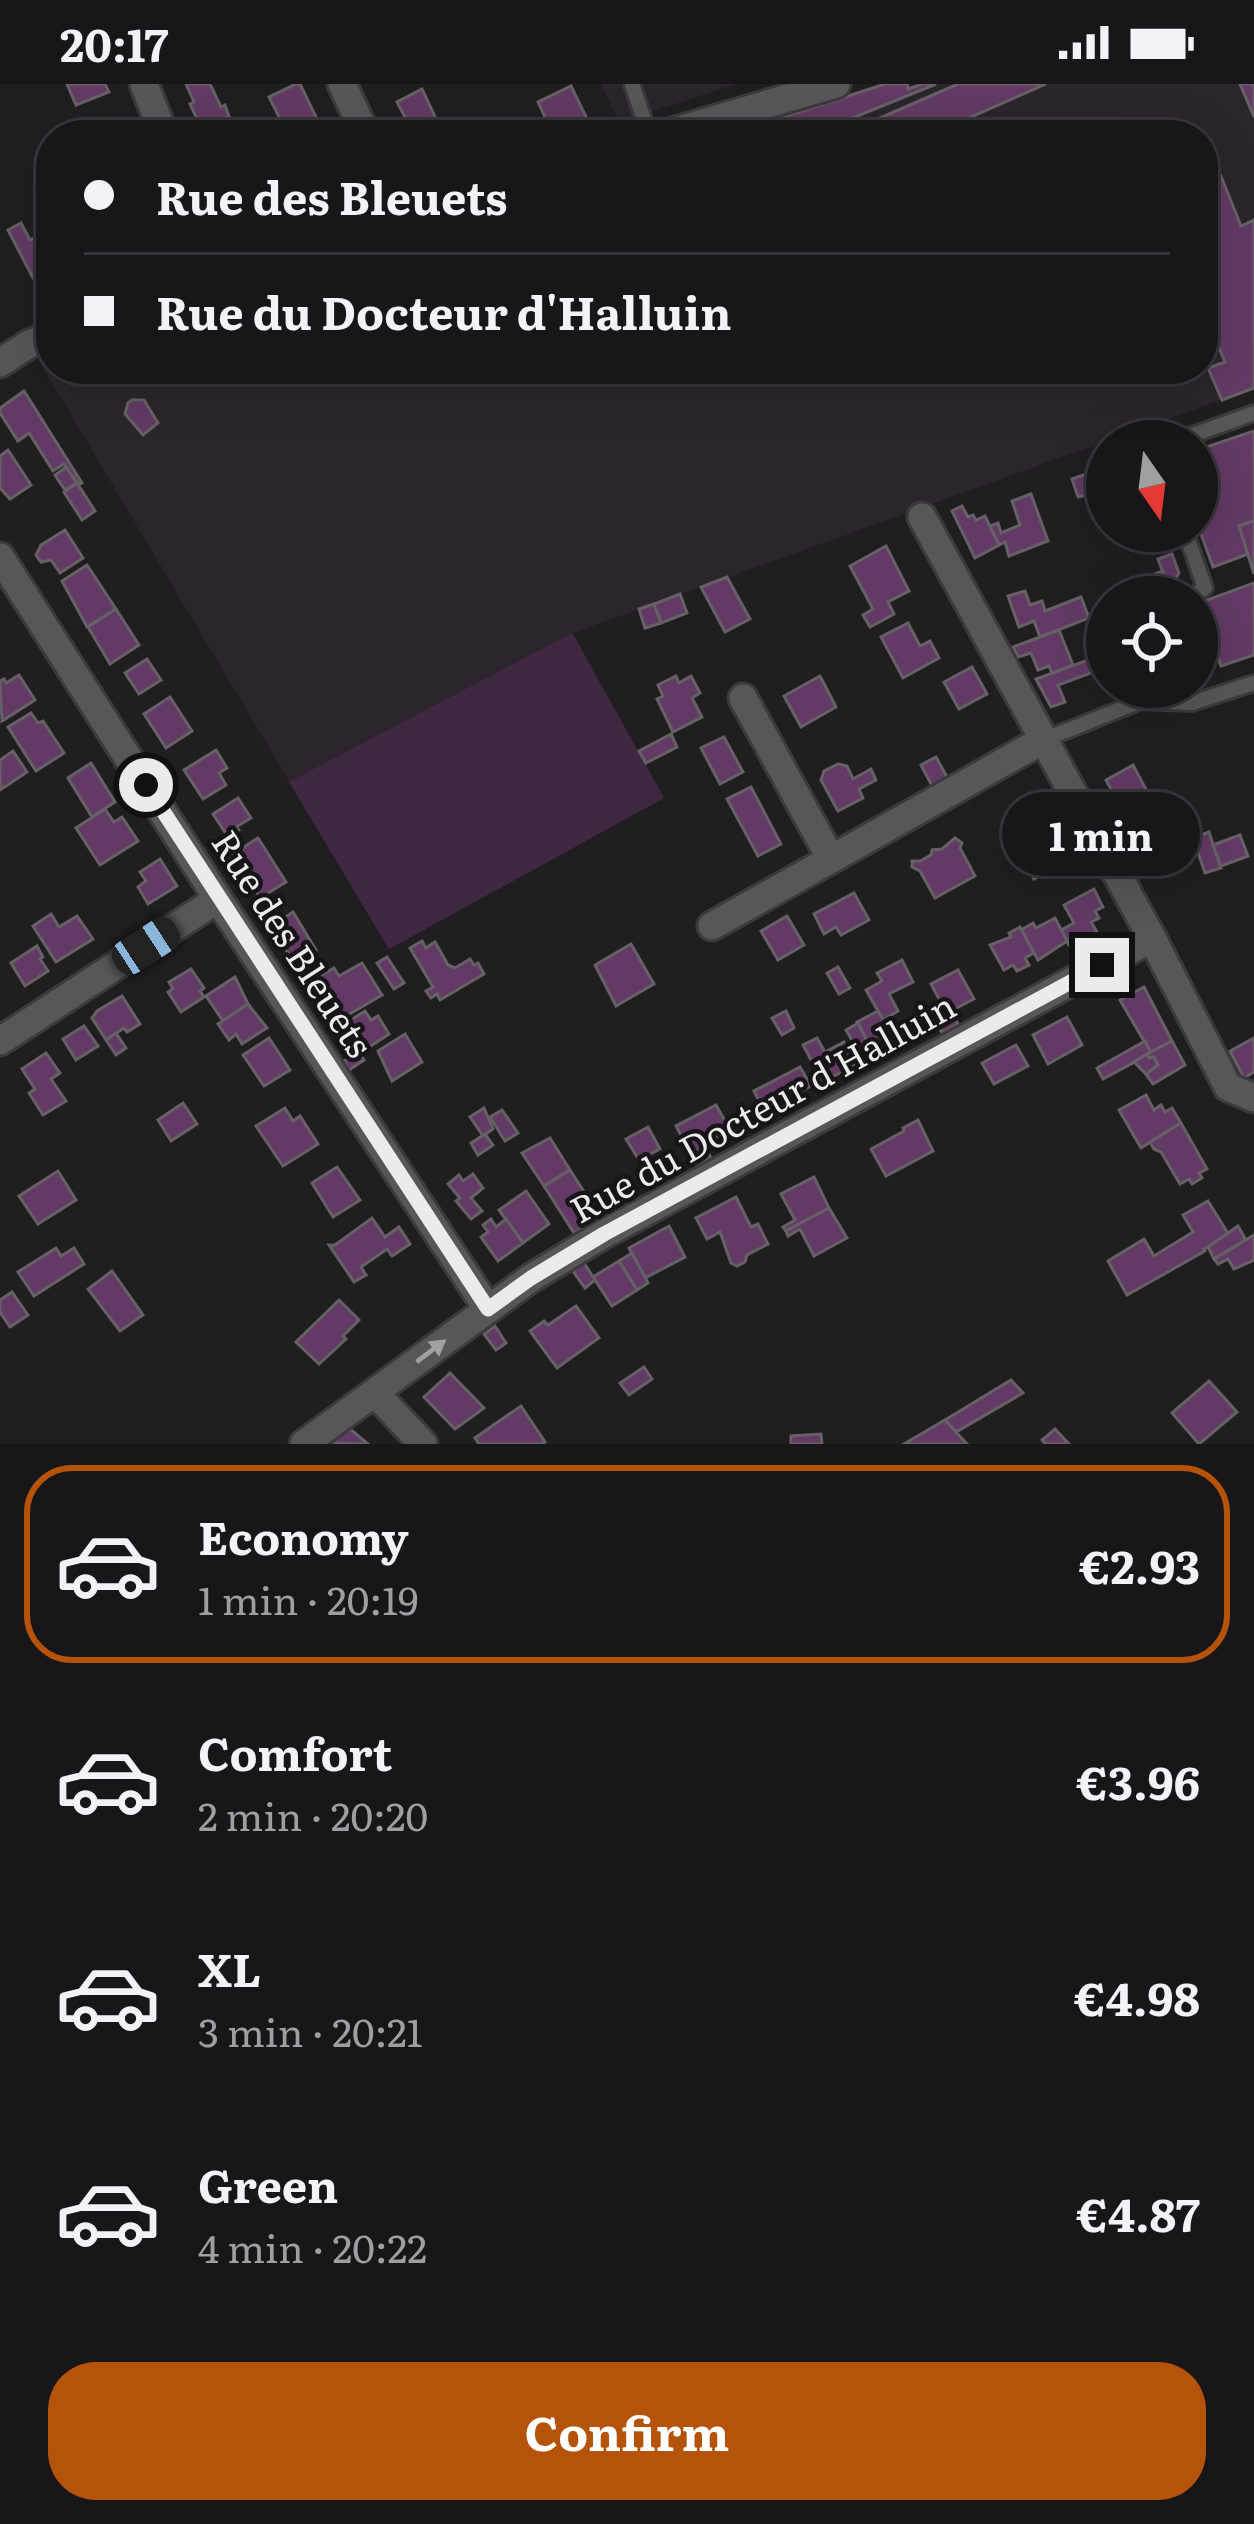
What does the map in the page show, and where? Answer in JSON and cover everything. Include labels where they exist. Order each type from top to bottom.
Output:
[{"type":"street","points":[[144,84],[158,120]]},
{"type":"street","points":[[342,84],[359,120]]},
{"type":"street","points":[[713,120],[836,84]]},
{"type":"street","points":[[0,363],[36,341]]},
{"type":"street","points":[[922,517],[1153,938],[1228,1087],[1254,1098]]},
{"type":"street","name":"Rue des Bleuets","points":[[0,557],[488,1309]]},
{"type":"street","points":[[743,698],[831,859]]},
{"type":"street","points":[[712,926],[1043,740]]},
{"type":"street","points":[[0,1041],[218,899]]},
{"type":"street","name":"Rue du Docteur d'Halluin","points":[[304,1444],[531,1278],[604,1234],[1153,938]]},
{"type":"street","points":[[375,1393],[423,1444]]},
{"type":"lane","points":[[632,84],[644,120]]},
{"type":"lane","points":[[1218,426],[1254,413]]},
{"type":"lane","points":[[1218,695],[1254,683]]},
{"type":"lane","points":[[1043,740],[1113,708]]},
{"type":"shaded area","points":[[601,84],[733,85],[625,120],[618,120]]},
{"type":"shaded area","points":[[890,84],[1254,84],[1254,388],[1165,420],[1086,420],[1086,448],[573,633],[664,798],[389,949],[53,384],[1218,384],[1218,120],[777,120]]},
{"type":"shaded area","points":[[572,633],[664,798],[389,949],[289,782]]},
{"type":"building","points":[[67,84],[105,84],[109,92],[76,105]]},
{"type":"building","points":[[186,84],[210,84],[229,116],[197,120],[190,104],[194,102]]},
{"type":"building","points":[[300,84],[318,120],[280,120],[269,97]]},
{"type":"building","points":[[885,84],[907,84],[908,89],[936,84],[848,120],[774,120]]},
{"type":"building","points":[[958,84],[1046,84],[964,120],[875,120]]},
{"type":"building","points":[[1240,84],[1254,84],[1254,117]]},
{"type":"building","points":[[571,86],[588,120],[546,120],[538,102]]},
{"type":"building","points":[[422,89],[437,120],[406,120],[397,102]]},
{"type":"building","points":[[1218,177],[1241,226],[1254,220],[1254,388],[1222,400],[1215,384],[1218,364],[1225,362],[1218,345]]},
{"type":"building","points":[[21,223],[30,240],[36,237],[36,276],[33,278],[8,230]]},
{"type":"building","points":[[24,391],[82,483],[78,485],[64,464],[53,471],[29,433],[18,441],[0,413],[0,408]]},
{"type":"building","points":[[132,400],[144,400],[158,423],[143,435],[125,414]]},
{"type":"building","points":[[1254,431],[1254,521],[1239,526],[1248,554],[1213,567],[1208,552],[1218,552],[1218,443]]},
{"type":"building","points":[[8,450],[31,485],[10,499],[0,488],[0,456]]},
{"type":"building","points":[[66,467],[77,483],[65,490],[55,475]]},
{"type":"building","points":[[1086,474],[1086,495],[1078,497],[1072,479]]},
{"type":"building","points":[[77,483],[95,511],[82,520],[64,492]]},
{"type":"building","points":[[1031,494],[1048,541],[1009,556],[1005,542],[999,545],[990,526],[998,523],[1001,533],[1020,525],[1012,501]]},
{"type":"building","points":[[962,506],[968,517],[985,516],[999,545],[975,558],[952,511]]},
{"type":"building","points":[[1254,521],[1254,574],[1239,526]]},
{"type":"building","points":[[65,530],[83,558],[60,573],[51,560],[41,562],[36,555],[41,545]]},
{"type":"building","points":[[886,546],[909,591],[888,602],[894,614],[870,627],[863,615],[873,609],[850,566]]},
{"type":"building","points":[[1172,554],[1177,576],[1164,576],[1158,559]]},
{"type":"building","points":[[87,565],[116,609],[87,627],[62,581]]},
{"type":"building","points":[[727,577],[750,619],[725,632],[701,587]]},
{"type":"building","points":[[1254,583],[1254,655],[1221,666],[1218,657],[1218,596]]},
{"type":"building","points":[[1025,591],[1030,605],[1042,601],[1045,611],[1081,597],[1086,619],[1040,637],[1034,621],[1019,627],[1008,596]]},
{"type":"building","points":[[680,594],[687,613],[661,623],[654,604]]},
{"type":"building","points":[[654,604],[661,623],[645,628],[639,609]]},
{"type":"building","points":[[116,609],[139,645],[110,664],[88,627]]},
{"type":"building","points":[[908,623],[920,646],[930,641],[939,658],[903,678],[881,637]]},
{"type":"building","points":[[1059,630],[1073,665],[1052,673],[1049,666],[1038,670],[1031,653],[1018,657],[1013,647]]},
{"type":"building","points":[[147,659],[161,680],[139,694],[125,673]]},
{"type":"building","points":[[1086,661],[1086,675],[1058,685],[1065,702],[1051,707],[1036,679]]},
{"type":"building","points":[[972,667],[987,694],[959,709],[944,682]]},
{"type":"building","points":[[19,675],[35,700],[2,721],[0,681],[6,683]]},
{"type":"building","points":[[676,676],[679,683],[691,676],[700,693],[692,698],[702,717],[673,732],[657,699],[663,696],[658,685]]},
{"type":"building","points":[[820,676],[836,707],[801,727],[784,696]]},
{"type":"building","points":[[170,697],[192,731],[166,748],[144,714]]},
{"type":"building","points":[[31,713],[38,723],[43,721],[64,753],[36,771],[8,727]]},
{"type":"building","points":[[671,734],[677,747],[646,763],[639,751]]},
{"type":"building","points":[[724,737],[743,772],[720,784],[701,748]]},
{"type":"building","points":[[216,750],[227,768],[219,773],[226,785],[203,799],[184,770]]},
{"type":"building","points":[[13,751],[27,772],[0,790],[0,760]]},
{"type":"building","points":[[936,757],[948,779],[933,788],[921,765]]},
{"type":"building","points":[[91,763],[115,802],[92,817],[68,778]]},
{"type":"building","points":[[838,764],[847,766],[853,779],[871,769],[876,780],[859,789],[863,798],[838,811],[821,780],[824,771]]},
{"type":"building","points":[[1133,765],[1157,810],[1130,824],[1106,780]]},
{"type":"building","points":[[751,787],[781,844],[758,856],[727,799]]},
{"type":"building","points":[[238,798],[251,818],[228,837],[213,814]]},
{"type":"building","points":[[105,809],[114,822],[122,817],[138,841],[100,865],[76,828]]},
{"type":"building","points":[[1209,832],[1221,868],[1205,873],[1193,838]]},
{"type":"building","points":[[1240,835],[1248,856],[1221,866],[1213,845]]},
{"type":"building","points":[[258,838],[286,882],[260,898],[233,854]]},
{"type":"building","points":[[955,838],[962,843],[960,848],[975,876],[935,898],[912,861],[920,861]]},
{"type":"building","points":[[1034,846],[1048,872],[1034,879],[1020,852]]},
{"type":"building","points":[[160,859],[177,886],[148,904],[138,887],[146,881],[140,872]]},
{"type":"building","points":[[1094,889],[1103,907],[1095,911],[1099,918],[1091,922],[1097,932],[1069,945],[1061,930],[1074,923],[1064,905]]},
{"type":"building","points":[[854,893],[869,920],[841,935],[836,927],[824,934],[814,914]]},
{"type":"building","points":[[293,912],[316,950],[294,963],[272,926]]},
{"type":"building","points":[[51,914],[59,927],[77,916],[93,939],[56,962],[33,926]]},
{"type":"building","points":[[787,916],[804,945],[778,960],[761,931]]},
{"type":"building","points":[[1055,918],[1067,941],[1038,960],[1021,930]]},
{"type":"building","points":[[1020,927],[1034,953],[1025,958],[1029,965],[1004,970],[990,945],[1011,937],[1009,933]]},
{"type":"building","points":[[422,941],[426,948],[435,942],[448,965],[455,968],[470,959],[484,974],[440,1000],[437,994],[431,998],[426,991],[433,987],[410,948]]},
{"type":"building","points":[[631,944],[654,984],[616,1006],[595,965]]},
{"type":"building","points":[[37,946],[48,971],[25,986],[11,963]]},
{"type":"building","points":[[387,957],[404,983],[394,989],[377,963]]},
{"type":"building","points":[[902,960],[913,982],[889,994],[898,1011],[883,1020],[866,990],[882,981],[877,973]]},
{"type":"building","points":[[362,963],[382,995],[341,1019],[313,980],[334,968],[339,976]]},
{"type":"building","points":[[838,967],[850,988],[839,994],[827,973]]},
{"type":"building","points":[[191,969],[204,988],[200,991],[204,997],[181,1012],[168,992],[173,989],[169,982]]},
{"type":"building","points":[[958,970],[974,999],[951,1011],[958,1024],[942,1033],[935,1021],[947,1014],[931,984]]},
{"type":"building","points":[[235,977],[248,1004],[223,1021],[206,996]]},
{"type":"building","points":[[1144,987],[1172,1041],[1151,1053],[1120,1000]]},
{"type":"building","points":[[122,996],[140,1024],[106,1040],[92,1018]]},
{"type":"building","points":[[248,1004],[267,1028],[242,1044],[236,1034],[229,1040],[218,1024]]},
{"type":"building","points":[[365,1011],[371,1020],[378,1016],[389,1034],[360,1053],[364,1060],[349,1070],[344,1061],[356,1053],[340,1027]]},
{"type":"building","points":[[786,1011],[794,1028],[782,1035],[772,1018]]},
{"type":"building","points":[[878,1011],[892,1036],[871,1047],[857,1022]]},
{"type":"building","points":[[1067,1017],[1082,1045],[1048,1064],[1033,1035]]},
{"type":"building","points":[[858,1023],[869,1045],[858,1051],[846,1030]]},
{"type":"building","points":[[84,1026],[98,1046],[76,1060],[63,1039]]},
{"type":"building","points":[[116,1033],[126,1048],[116,1055],[106,1040]]},
{"type":"building","points":[[405,1034],[422,1062],[392,1081],[378,1051]]},
{"type":"building","points":[[269,1038],[290,1070],[264,1086],[243,1055]]},
{"type":"building","points":[[817,1038],[825,1052],[844,1042],[856,1065],[825,1086],[803,1045]]},
{"type":"building","points":[[1254,1038],[1254,1072],[1244,1078],[1230,1051]]},
{"type":"building","points":[[1145,1041],[1151,1053],[1103,1079],[1097,1068]]},
{"type":"building","points":[[1172,1041],[1185,1065],[1153,1084],[1146,1074],[1158,1065],[1147,1054]]},
{"type":"building","points":[[1016,1045],[1028,1066],[994,1084],[982,1063]]},
{"type":"building","points":[[46,1053],[60,1073],[51,1079],[66,1101],[43,1115],[22,1069]]},
{"type":"building","points":[[1147,1054],[1158,1065],[1146,1074],[1134,1062]]},
{"type":"building","points":[[800,1067],[811,1086],[764,1111],[754,1091]]},
{"type":"building","points":[[1146,1095],[1154,1110],[1161,1105],[1165,1112],[1172,1108],[1181,1123],[1141,1148],[1119,1110]]},
{"type":"building","points":[[183,1103],[197,1124],[171,1141],[158,1120]]},
{"type":"building","points":[[716,1105],[730,1130],[703,1144],[711,1158],[697,1166],[676,1126]]},
{"type":"building","points":[[285,1108],[293,1121],[300,1116],[318,1144],[283,1166],[256,1126]]},
{"type":"building","points":[[484,1108],[493,1129],[483,1136],[470,1117]]},
{"type":"building","points":[[502,1110],[518,1133],[505,1141],[490,1117]]},
{"type":"building","points":[[918,1120],[933,1151],[886,1176],[871,1149]]},
{"type":"building","points":[[1181,1123],[1207,1169],[1192,1184],[1189,1179],[1180,1184],[1150,1142]]},
{"type":"building","points":[[648,1127],[660,1149],[639,1160],[626,1139]]},
{"type":"building","points":[[485,1134],[493,1145],[478,1155],[471,1143]]},
{"type":"building","points":[[550,1138],[570,1170],[544,1186],[522,1153]]},
{"type":"building","points":[[337,1167],[360,1200],[333,1217],[312,1183]]},
{"type":"building","points":[[570,1170],[601,1218],[574,1233],[544,1186]]},
{"type":"building","points":[[58,1171],[76,1200],[38,1224],[19,1196]]},
{"type":"building","points":[[473,1174],[483,1188],[471,1198],[482,1211],[471,1219],[448,1184],[459,1175],[463,1181]]},
{"type":"building","points":[[814,1177],[829,1208],[786,1231],[783,1227],[795,1220],[781,1194]]},
{"type":"building","points":[[526,1191],[549,1224],[523,1243],[499,1210]]},
{"type":"building","points":[[736,1197],[751,1227],[758,1224],[768,1244],[737,1266],[731,1263],[720,1232],[707,1239],[696,1218]]},
{"type":"building","points":[[1208,1201],[1229,1235],[1127,1295],[1108,1261],[1144,1239],[1154,1256],[1193,1232],[1183,1215]]},
{"type":"building","points":[[829,1208],[847,1238],[814,1256],[800,1229],[788,1236],[786,1231]]},
{"type":"building","points":[[372,1218],[385,1237],[399,1227],[410,1244],[392,1256],[387,1249],[361,1267],[366,1275],[354,1282],[329,1245]]},
{"type":"building","points":[[491,1219],[496,1227],[506,1219],[523,1243],[498,1261],[481,1237],[488,1232],[483,1225]]},
{"type":"building","points":[[669,1226],[685,1257],[645,1278],[629,1248]]},
{"type":"building","points":[[1238,1226],[1246,1240],[1214,1259],[1208,1247]]},
{"type":"building","points":[[1254,1235],[1254,1260],[1234,1269],[1228,1259],[1218,1264],[1214,1259]]},
{"type":"building","points":[[56,1248],[61,1256],[74,1248],[84,1264],[34,1296],[18,1272]]},
{"type":"building","points":[[632,1253],[648,1283],[637,1290],[619,1261]]},
{"type":"building","points":[[619,1261],[637,1290],[612,1306],[593,1277]]},
{"type":"building","points":[[584,1263],[595,1280],[585,1288],[573,1271]]},
{"type":"building","points":[[112,1271],[143,1315],[120,1331],[88,1289]]},
{"type":"building","points":[[12,1292],[28,1315],[10,1327],[0,1312],[0,1300]]},
{"type":"building","points":[[339,1300],[359,1320],[319,1364],[296,1342]]},
{"type":"building","points":[[576,1306],[599,1338],[557,1368],[530,1331]]},
{"type":"building","points":[[495,1326],[506,1343],[496,1350],[484,1334]]},
{"type":"building","points":[[644,1367],[652,1379],[629,1395],[620,1383]]},
{"type":"building","points":[[450,1373],[484,1408],[455,1429],[424,1397]]},
{"type":"building","points":[[1011,1380],[1023,1393],[956,1432],[945,1420]]},
{"type":"building","points":[[1209,1381],[1237,1412],[1199,1444],[1172,1413]]},
{"type":"building","points":[[521,1406],[545,1442],[479,1444],[475,1438]]},
{"type":"building","points":[[945,1420],[967,1444],[904,1444]]},
{"type":"building","points":[[350,1429],[368,1444],[330,1443]]},
{"type":"building","points":[[1055,1429],[1069,1444],[1045,1444],[1042,1440]]},
{"type":"building","points":[[821,1434],[822,1444],[791,1444],[791,1436]]},
{"type":"route","points":[[146,785],[488,1309],[604,1234],[1102,965]]}]
